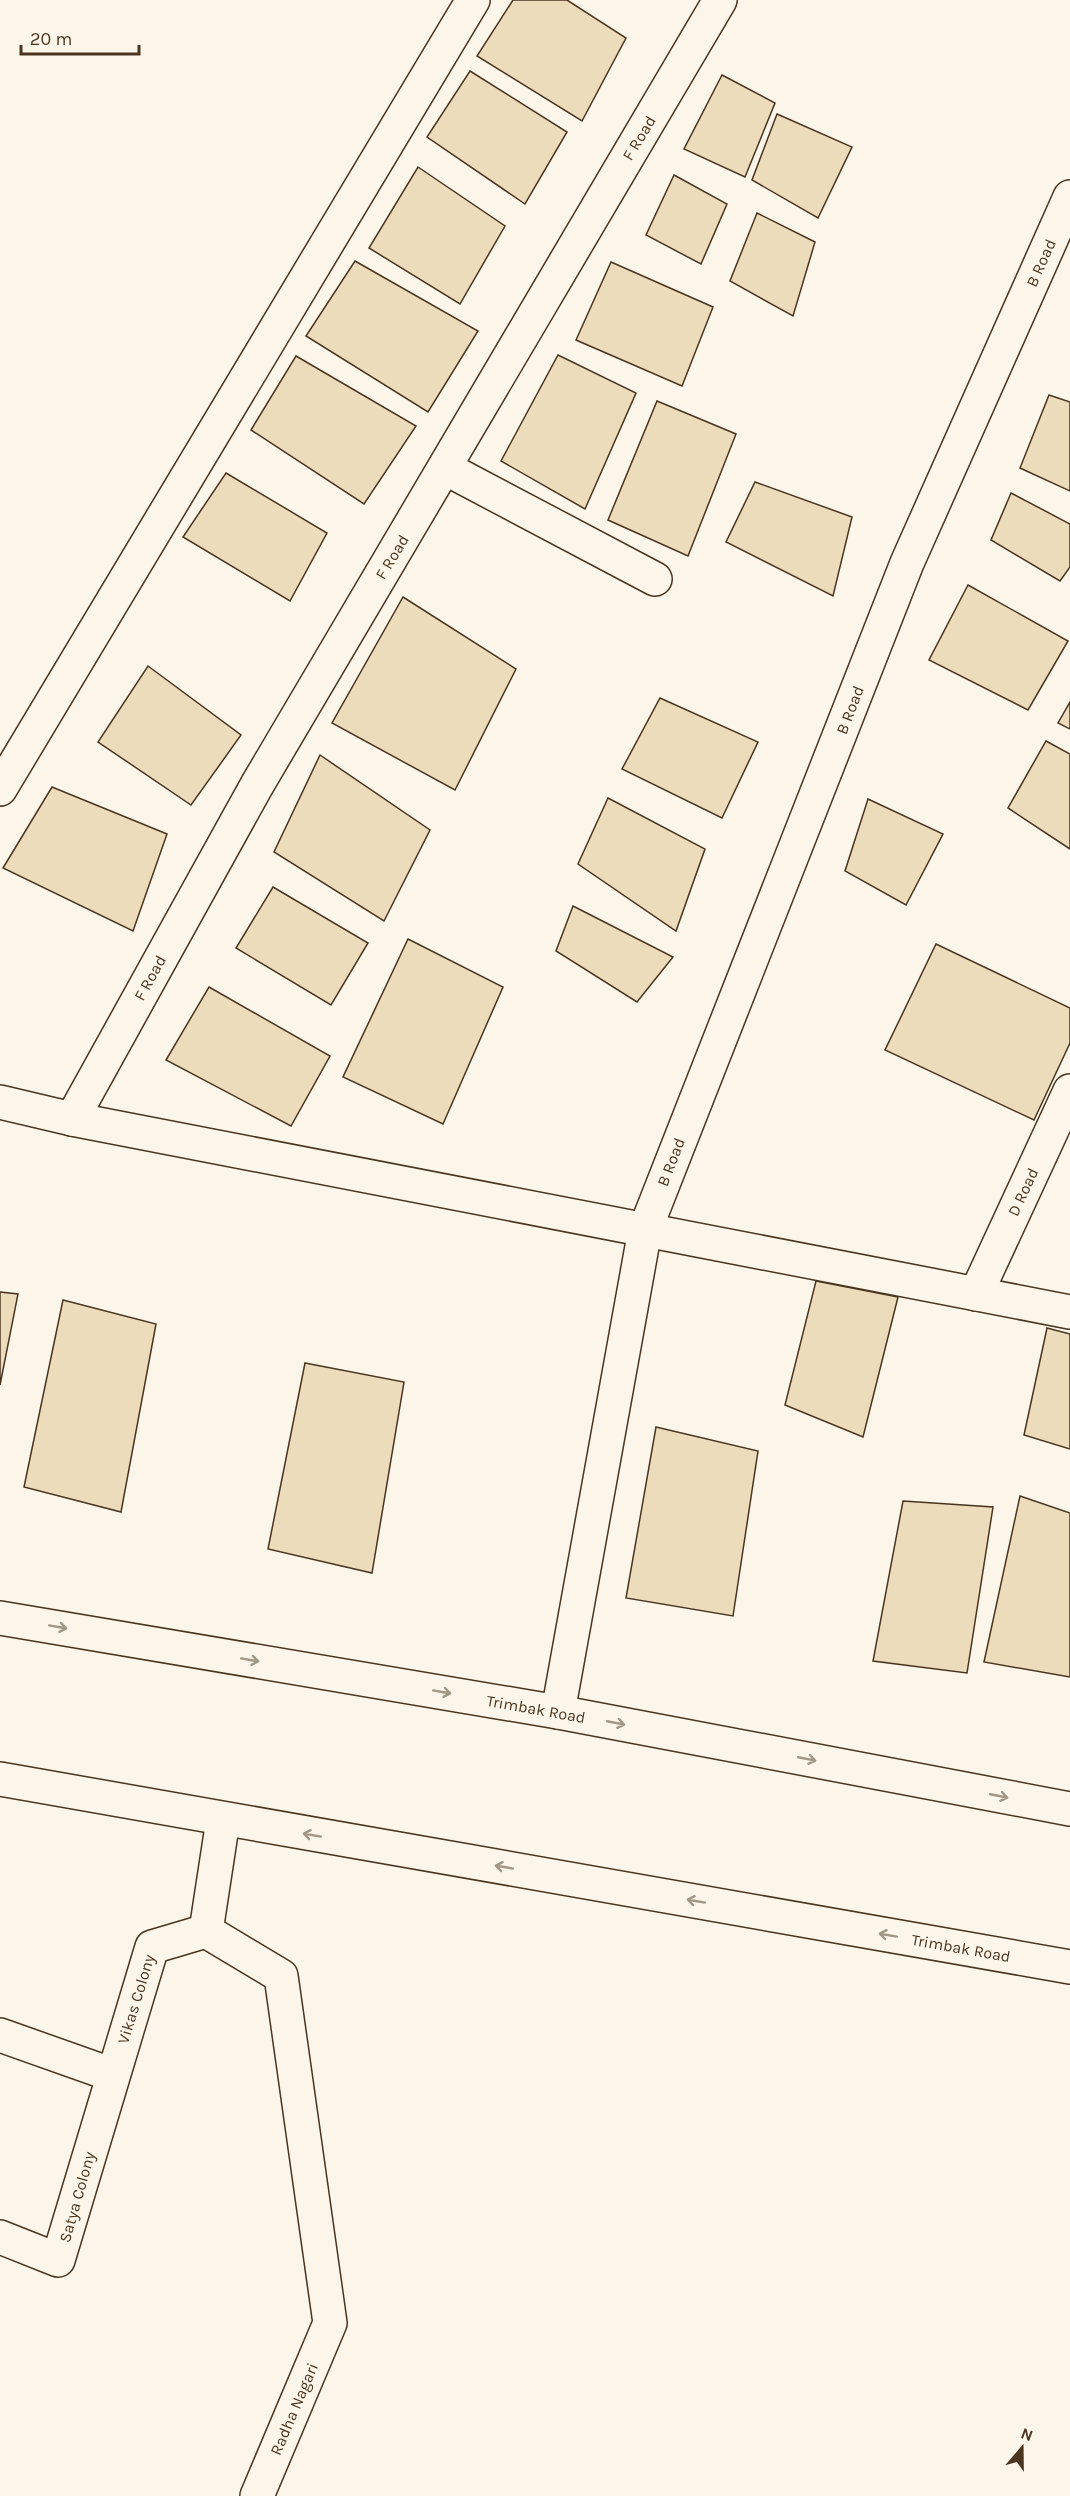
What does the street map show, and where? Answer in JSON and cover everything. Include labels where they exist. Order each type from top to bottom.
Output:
[{"type":"main road","points":[[0,789],[473,0]]},
{"type":"main road","name":"F Road","points":[[72,1119],[257,785],[720,0]]},
{"type":"main road","name":"B Road","points":[[558,1712],[645,1230],[907,563],[1070,197]]},
{"type":"main road","points":[[444,468],[655,579]]},
{"type":"main road","name":"D Road","points":[[976,1294],[1070,1091]]},
{"type":"main road","points":[[0,1102],[72,1119],[1070,1312]]},
{"type":"main road","name":"Trimbak Road","points":[[0,1618],[558,1712],[1070,1809]]},
{"type":"main road","name":"Trimbak Road","points":[[0,1779],[1070,1967]]},
{"type":"main road","points":[[206,1931],[223,1820]]},
{"type":"main road","name":"Vikas Colony","points":[[113,2075],[152,1947],[206,1931]]},
{"type":"main road","name":"Radha Nagari","points":[[206,1931],[281,1976],[330,2323],[257,2496]]},
{"type":"main road","points":[[0,2035],[113,2075]]},
{"type":"main road","name":"Satya Colony","points":[[0,2237],[58,2260],[113,2075]]},
{"type":"building","points":[[513,0],[567,0],[626,38],[582,121],[477,56]]},
{"type":"building","points":[[470,71],[567,132],[525,204],[427,137]]},
{"type":"building","points":[[722,75],[775,103],[745,177],[684,149]]},
{"type":"building","points":[[777,114],[852,147],[818,218],[752,180]]},
{"type":"building","points":[[418,167],[505,226],[460,304],[369,248]]},
{"type":"building","points":[[674,175],[727,204],[701,264],[646,235]]},
{"type":"building","points":[[757,213],[815,242],[793,316],[730,281]]},
{"type":"building","points":[[355,261],[478,331],[428,412],[306,336]]},
{"type":"building","points":[[611,262],[713,307],[682,386],[576,340]]},
{"type":"building","points":[[558,355],[636,393],[585,509],[501,461]]},
{"type":"building","points":[[296,356],[416,426],[364,504],[251,430]]},
{"type":"building","points":[[1049,395],[1070,402],[1070,491],[1020,468]]},
{"type":"building","points":[[657,401],[736,434],[688,556],[608,520]]},
{"type":"building","points":[[226,473],[327,533],[290,601],[183,537]]},
{"type":"building","points":[[755,482],[852,517],[833,596],[726,542]]},
{"type":"building","points":[[1011,493],[1070,524],[1070,567],[1060,581],[991,540]]},
{"type":"building","points":[[968,585],[1068,641],[1028,710],[929,660]]},
{"type":"building","points":[[403,597],[516,669],[455,790],[332,723]]},
{"type":"building","points":[[148,666],[241,735],[191,805],[98,742]]},
{"type":"building","points":[[660,698],[758,742],[722,818],[622,769]]},
{"type":"building","points":[[1070,702],[1070,729],[1058,723]]},
{"type":"building","points":[[1046,741],[1070,754],[1070,849],[1008,808]]},
{"type":"building","points":[[320,755],[430,830],[384,921],[274,852]]},
{"type":"building","points":[[52,787],[167,834],[133,931],[3,868]]},
{"type":"building","points":[[608,798],[705,849],[676,931],[578,864]]},
{"type":"building","points":[[868,799],[943,834],[906,905],[845,871]]},
{"type":"building","points":[[273,887],[368,943],[331,1005],[236,948]]},
{"type":"building","points":[[573,906],[673,957],[637,1002],[556,951]]},
{"type":"building","points":[[408,939],[503,987],[443,1124],[343,1077]]},
{"type":"building","points":[[936,944],[1070,1008],[1070,1043],[1034,1120],[885,1050]]},
{"type":"building","points":[[209,987],[330,1056],[291,1126],[166,1060]]},
{"type":"building","points":[[816,1281],[898,1297],[863,1437],[785,1405]]},
{"type":"building","points":[[0,1292],[18,1294],[0,1385]]},
{"type":"building","points":[[63,1300],[156,1324],[121,1512],[24,1487]]},
{"type":"building","points":[[1047,1328],[1070,1334],[1070,1449],[1024,1435]]},
{"type":"building","points":[[305,1363],[404,1382],[372,1573],[268,1549]]},
{"type":"building","points":[[656,1427],[758,1451],[733,1616],[626,1598]]},
{"type":"building","points":[[1020,1496],[1070,1513],[1070,1677],[984,1662]]},
{"type":"building","points":[[903,1501],[993,1507],[967,1673],[873,1661]]}]
